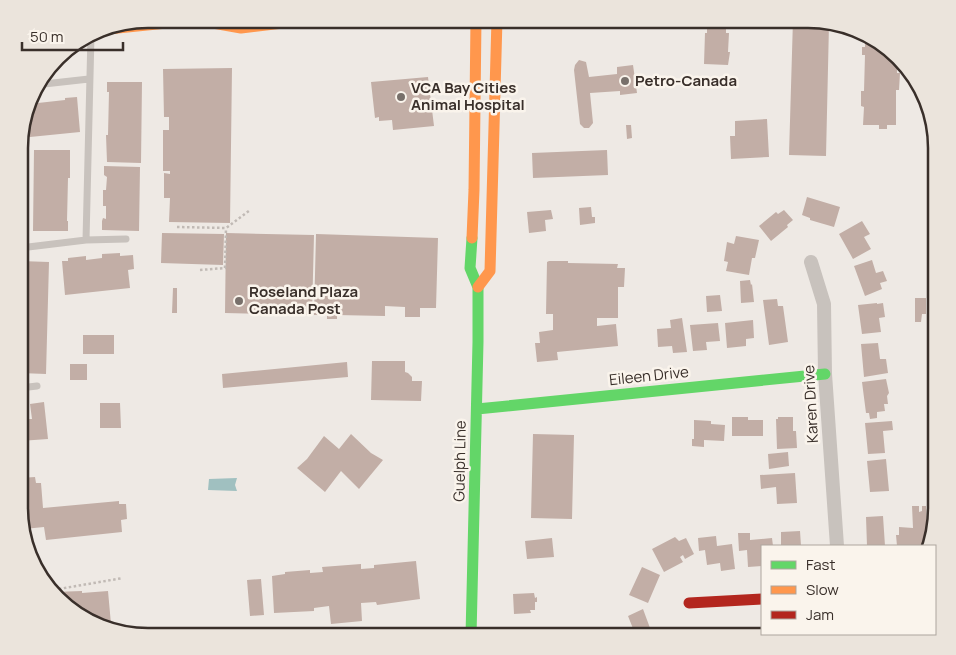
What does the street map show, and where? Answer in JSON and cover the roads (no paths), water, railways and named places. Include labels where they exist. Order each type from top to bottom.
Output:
[{"type":"main road","name":"Guelph Line","points":[[471,627],[478,287],[470,268],[474,190],[476,28]]},
{"type":"main road","name":"Guelph Line","points":[[478,287],[490,271],[497,28]]},
{"type":"main road","name":"Eileen Drive","points":[[476,408],[824,374]]},
{"type":"main road","points":[[689,603],[761,599]]},
{"type":"street","name":"Karen Drive","points":[[811,262],[824,304],[824,374],[837,545]]},
{"type":"lane","points":[[86,240],[90,42]]},
{"type":"lane","points":[[46,84],[89,79]]},
{"type":"lane","points":[[28,247],[86,240],[126,239]]},
{"type":"lane","points":[[28,387],[37,386]]},
{"type":"water","points":[[237,478],[235,485],[237,491],[208,490],[209,479]]},
{"type":"place","name":"Petro-Canada","points":[[625,81]]},
{"type":"place","name":"VCA Bay Cities Animal Hospital","points":[[401,97]]},
{"type":"place","name":"Roseland Plaza Canada Post","points":[[239,301]]}]
